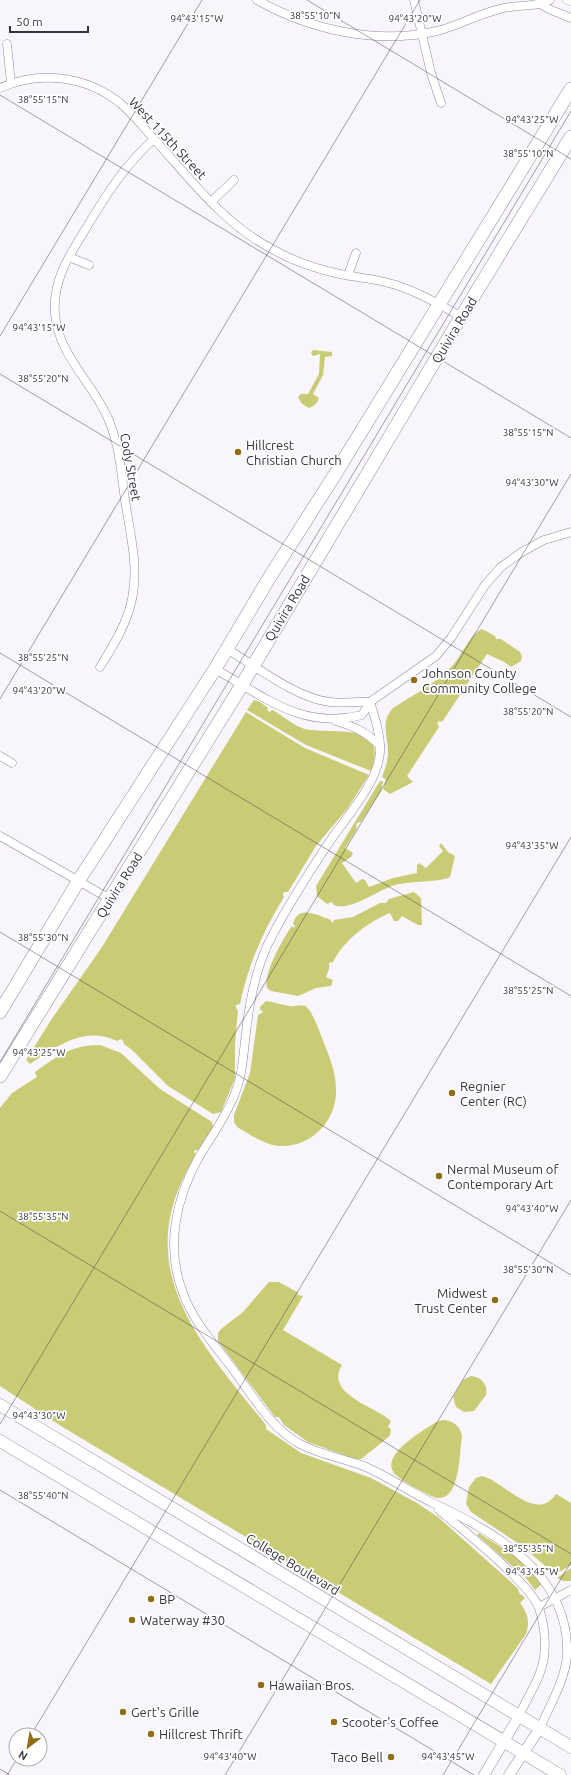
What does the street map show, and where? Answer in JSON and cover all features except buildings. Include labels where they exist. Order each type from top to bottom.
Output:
[{"type":"main road","name":"Quivira Road","points":[[0,1012],[79,880],[227,649],[270,575],[334,476],[571,89]]},
{"type":"main road","name":"Quivira Road","points":[[0,1076],[242,684],[461,317],[571,138]]},
{"type":"main road","name":"College Boulevard","points":[[0,1405],[571,1747]]},
{"type":"main road","points":[[0,1441],[560,1775]]},
{"type":"street","points":[[257,0],[302,21],[338,30],[379,36],[423,34],[437,31],[499,9],[528,2],[542,4],[551,10],[571,18]]},
{"type":"street","points":[[414,0],[431,72],[441,103]]},
{"type":"street","points":[[542,4],[550,0]]},
{"type":"street","points":[[567,0],[571,2]]},
{"type":"street","points":[[7,44],[11,84]]},
{"type":"street","name":"West 115th Street","points":[[0,88],[27,79],[47,78],[66,79],[86,84],[104,92],[120,103],[211,202],[240,229],[276,252],[310,266],[348,276],[395,285],[440,304],[461,317]]},
{"type":"street","name":"Cody Street","points":[[100,668],[118,637],[129,610],[134,588],[134,565],[117,447],[111,425],[96,394],[66,351],[56,323],[55,304],[58,284],[69,257],[120,175],[136,156],[154,139]]},
{"type":"street","points":[[211,202],[234,180]]},
{"type":"street","points":[[348,276],[356,254]]},
{"type":"street","points":[[69,257],[89,265]]},
{"type":"street","points":[[215,668],[293,713],[320,719],[343,719],[362,715],[370,702],[436,656],[451,638],[485,585],[501,567],[522,552],[544,540],[571,532]]},
{"type":"street","points":[[227,649],[309,698],[331,702],[370,702]]},
{"type":"street","points":[[370,702],[378,730],[380,746],[374,774],[314,867],[268,945],[259,966],[246,1031],[241,1076],[234,1096],[186,1182],[179,1204],[174,1251],[176,1271],[182,1291],[190,1309],[276,1425],[300,1444],[361,1465],[389,1478],[429,1501],[470,1520],[518,1551],[534,1564],[546,1577],[558,1596],[565,1616],[568,1638],[568,1655],[563,1675],[540,1728],[509,1775]]},
{"type":"street","points":[[332,719],[369,734],[380,746]]},
{"type":"street","points":[[0,756],[12,763]]},
{"type":"street","points":[[0,836],[110,899]]},
{"type":"street","points":[[429,1501],[503,1566],[528,1591],[539,1607],[544,1626],[544,1656],[534,1686],[519,1716],[484,1775]]},
{"type":"street","points":[[539,1607],[571,1590]]},
{"type":"green space","points":[[313,350],[332,352],[332,356],[325,357],[323,375],[313,394],[319,398],[315,404],[309,408],[302,404],[298,397],[301,394],[308,394],[319,374],[320,354],[313,356],[311,353]]},
{"type":"green space","points":[[482,629],[495,636],[496,639],[501,639],[520,652],[522,656],[521,661],[511,667],[487,654],[442,722],[439,721],[437,723],[439,727],[407,776],[413,782],[390,794],[383,789],[386,780],[382,777],[388,755],[386,724],[389,713],[393,708],[447,671],[456,661],[474,635]]},
{"type":"green space","points":[[254,700],[260,702],[268,708],[267,710],[270,712],[272,710],[276,712],[301,728],[343,731],[366,737],[372,744],[375,755],[371,771],[306,745],[247,710]]},
{"type":"green space","points":[[246,712],[305,748],[369,775],[347,809],[316,846],[288,892],[284,892],[284,897],[269,923],[257,949],[247,976],[240,1004],[236,1005],[238,1011],[235,1043],[235,1078],[221,1112],[213,1114],[168,1086],[124,1044],[121,1039],[117,1041],[93,1035],[71,1040],[60,1045],[30,1064],[26,1060],[51,1020],[102,947]]},
{"type":"green space","points":[[380,781],[383,781],[381,791],[361,822],[357,823],[357,829],[345,848],[353,853],[351,857],[342,863],[356,883],[362,879],[365,880],[369,887],[393,878],[417,873],[417,865],[419,863],[426,868],[443,851],[439,846],[441,843],[448,852],[455,856],[450,877],[440,880],[395,885],[351,905],[337,906],[331,902],[327,904],[317,896],[316,886]]},
{"type":"green space","points":[[414,892],[421,898],[422,925],[418,925],[402,916],[398,921],[394,921],[390,913],[373,921],[350,939],[343,946],[333,962],[329,963],[329,969],[326,977],[333,980],[331,986],[316,988],[298,996],[271,991],[267,988],[268,974],[275,956],[292,926],[294,928],[295,926],[293,924],[295,919],[301,913],[319,915],[333,923],[334,920],[353,917],[380,903],[386,903],[389,899]]},
{"type":"green space","points":[[266,1001],[292,1006],[303,1005],[308,1008],[313,1016],[330,1057],[335,1076],[335,1103],[331,1115],[316,1134],[306,1141],[294,1145],[282,1146],[269,1144],[237,1127],[234,1122],[234,1115],[250,1073],[258,1015],[263,1011],[260,1010],[260,1007]]},
{"type":"green space","points":[[100,1045],[121,1053],[160,1089],[212,1122],[213,1127],[199,1150],[195,1150],[194,1152],[196,1154],[175,1198],[168,1234],[170,1269],[180,1301],[196,1333],[217,1363],[266,1425],[266,1429],[301,1453],[371,1478],[417,1503],[438,1517],[512,1583],[518,1589],[520,1595],[521,1594],[525,1598],[520,1603],[528,1618],[526,1634],[491,1684],[61,1426],[0,1386],[0,1108],[12,1093],[37,1077],[35,1072],[58,1056],[73,1049]]},
{"type":"green space","points":[[269,1282],[279,1282],[297,1292],[298,1295],[303,1296],[283,1330],[342,1365],[338,1375],[340,1384],[345,1392],[384,1415],[391,1421],[388,1427],[391,1429],[390,1435],[361,1459],[355,1459],[308,1442],[284,1425],[279,1417],[275,1417],[218,1341],[218,1333],[221,1329],[243,1312]]},
{"type":"green space","points":[[471,1376],[478,1378],[483,1382],[486,1388],[486,1395],[474,1411],[464,1412],[456,1407],[453,1397],[463,1380]]},
{"type":"green space","points":[[442,1420],[453,1422],[460,1429],[462,1436],[457,1477],[448,1494],[441,1498],[431,1496],[408,1484],[396,1475],[392,1468],[392,1460],[404,1445],[436,1422]]},
{"type":"green space","points":[[482,1476],[491,1479],[530,1503],[539,1505],[548,1502],[556,1494],[571,1503],[571,1565],[554,1575],[553,1570],[551,1571],[522,1546],[471,1512],[466,1504],[469,1487],[476,1478]]},
{"type":"green space","points":[[479,1533],[521,1560],[543,1583],[535,1590],[525,1577],[477,1535]]},
{"type":"green space","points":[[571,1568],[571,1581],[563,1581],[557,1578]]},
{"type":"place","name":"Hillcrest Christian Church","points":[[238,452]]},
{"type":"place","name":"Johnson County Community College","points":[[414,680]]},
{"type":"place","name":"Regnier Center (RC)","points":[[452,1093]]},
{"type":"place","name":"Nermal Museum of Contemporary Art","points":[[439,1176]]},
{"type":"place","name":"Midwest Trust Center","points":[[495,1300]]},
{"type":"place","name":"BP","points":[[151,1599]]},
{"type":"place","name":"Waterway #30","points":[[132,1620]]},
{"type":"place","name":"Hawaiian Bros.","points":[[261,1685]]},
{"type":"place","name":"Gert's Grille","points":[[123,1712]]},
{"type":"place","name":"Scooter's Coffee","points":[[334,1722]]},
{"type":"place","name":"Hillcrest Thrift","points":[[151,1734]]},
{"type":"place","name":"Taco Bell","points":[[391,1757]]}]
